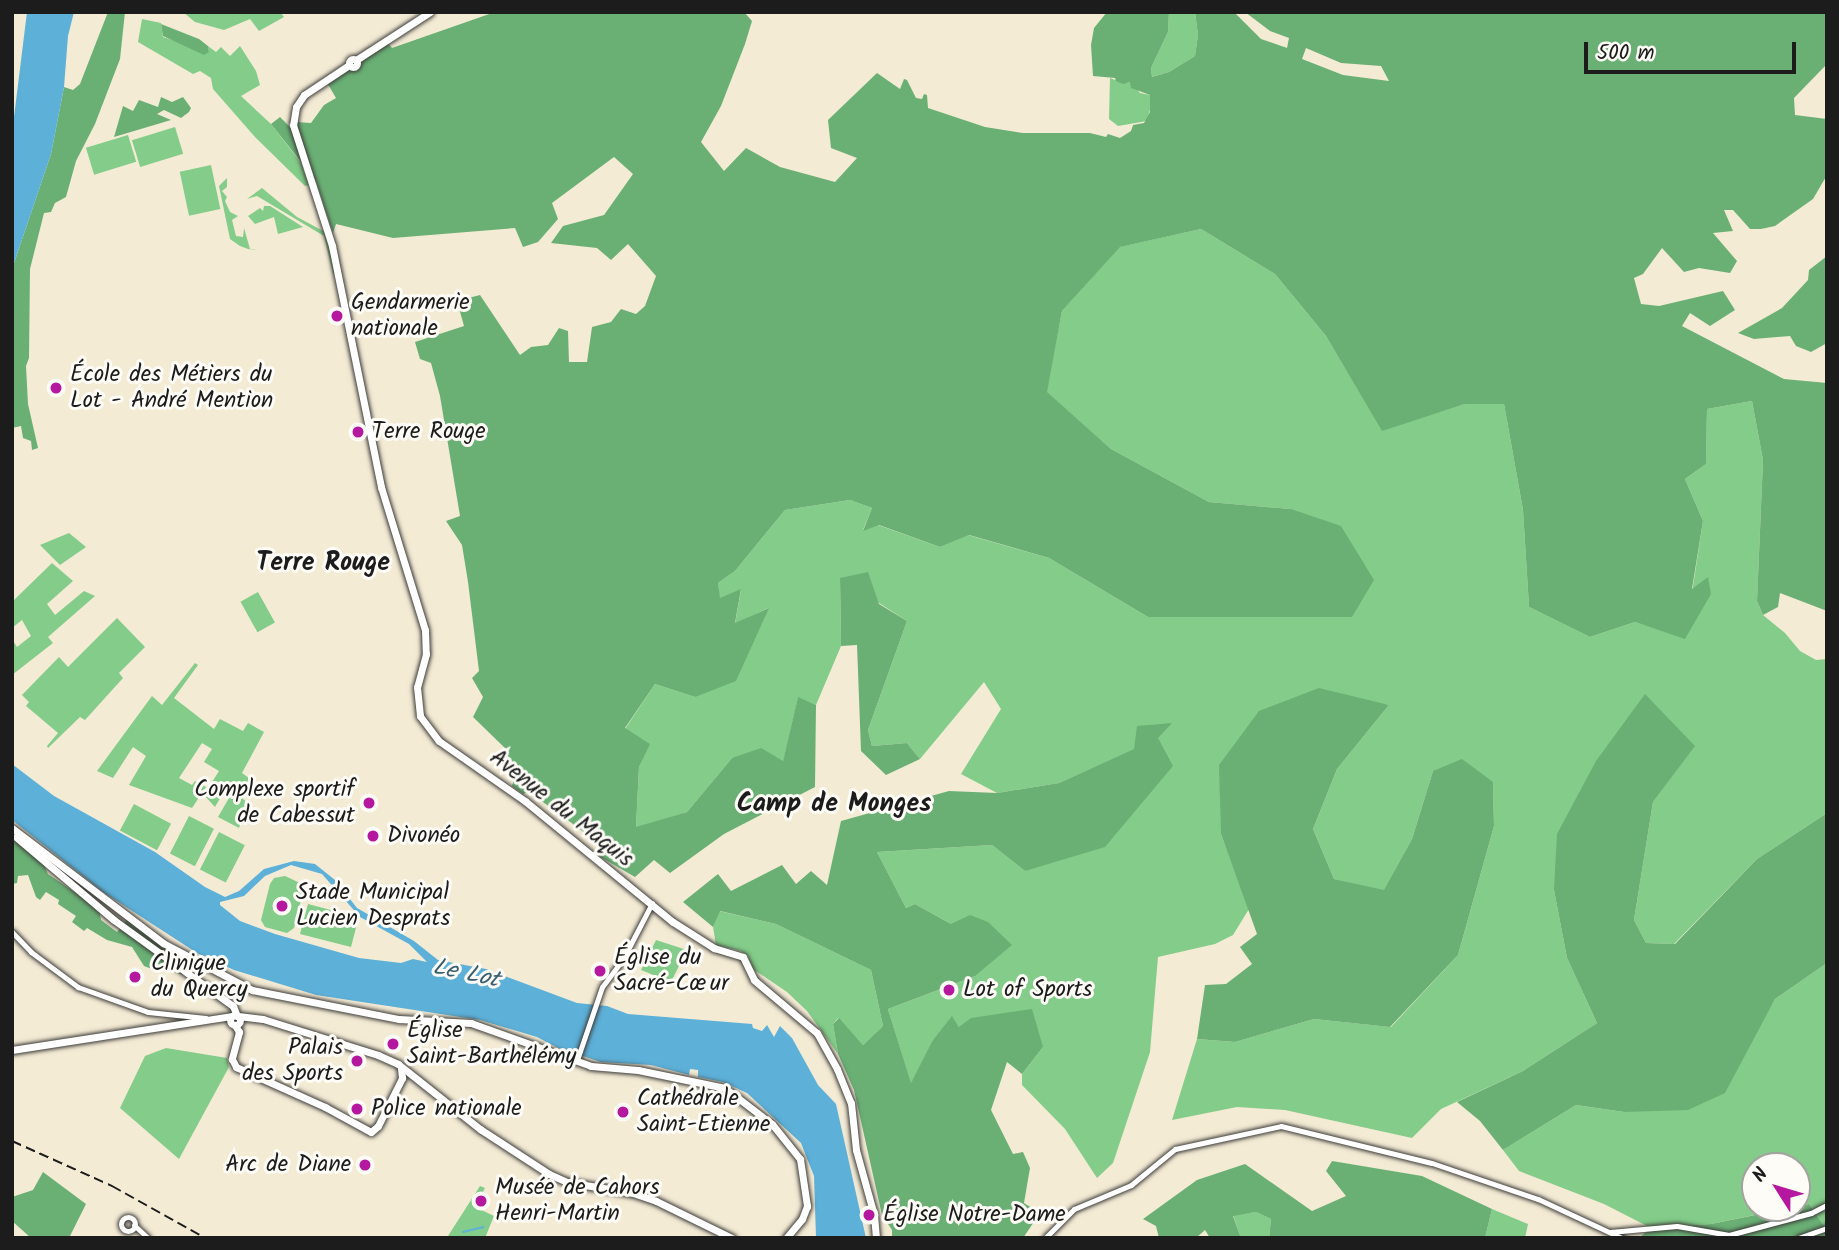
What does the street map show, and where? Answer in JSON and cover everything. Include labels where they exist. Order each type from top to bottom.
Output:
[{"type":"main road","name":"Avenue du Maquis","points":[[430,12],[304,95],[296,107],[293,121],[297,143],[327,228],[379,480],[427,642],[416,697],[420,716],[430,733],[525,802],[681,928],[714,948],[740,956],[748,964],[754,980],[817,1033],[851,1102],[856,1150],[875,1224],[876,1238]]},
{"type":"main road","points":[[12,828],[127,918],[181,955],[252,990],[399,1019],[471,1023],[595,1067],[638,1070],[725,1088],[754,1108],[792,1145],[804,1171],[806,1212],[786,1238]]},
{"type":"main road","points":[[12,834],[114,920],[233,1006],[239,1032],[232,1061],[239,1069],[325,1107],[371,1132],[378,1126],[402,1078],[401,1067]]},
{"type":"main road","points":[[12,1050],[216,1020],[263,1018],[351,1045],[401,1067],[488,1135],[558,1179],[645,1197],[732,1238]]},
{"type":"main road","points":[[402,1078],[414,1077]]},
{"type":"street","points":[[578,1059],[604,984],[622,959],[652,903]]},
{"type":"street","points":[[12,932],[31,952],[72,984],[158,1014],[216,1020]]},
{"type":"street","points":[[158,1014],[172,1026]]},
{"type":"street","points":[[1045,1238],[1067,1214],[1131,1185],[1175,1149],[1281,1126],[1438,1165],[1538,1199],[1622,1238]]},
{"type":"street","points":[[1610,1232],[1677,1226],[1730,1235],[1811,1213],[1827,1205]]},
{"type":"street","points":[[1798,1238],[1827,1227]]},
{"type":"street","points":[[120,1238],[129,1228],[148,1238]]},
{"type":"green space","points":[[108,12],[125,12],[120,59],[95,124],[76,161],[66,197],[55,203],[51,212],[44,213],[30,269],[29,358],[26,366],[28,404],[38,448],[32,450],[31,441],[23,438],[21,426],[12,428],[12,269],[51,154],[64,87],[73,90],[80,84]]},
{"type":"green space","points":[[183,12],[280,12],[284,17],[259,31],[250,19],[224,30],[195,22]]},
{"type":"green space","points":[[495,12],[744,12],[752,21],[745,44],[721,106],[701,142],[724,171],[746,148],[780,167],[835,182],[857,158],[831,148],[828,120],[877,73],[900,89],[904,79],[907,80],[916,98],[922,99],[924,94],[927,95],[928,108],[985,127],[1023,133],[1090,133],[1106,137],[1108,134],[1120,138],[1131,131],[1133,125],[1144,123],[1150,112],[1150,95],[1131,88],[1130,82],[1123,84],[1115,78],[1093,76],[1091,45],[1094,28],[1107,12],[1169,12],[1168,32],[1151,68],[1152,77],[1169,72],[1195,56],[1198,35],[1195,12],[1234,12],[1261,39],[1287,48],[1289,38],[1270,31],[1245,12],[1827,12],[1827,64],[1794,98],[1795,115],[1827,119],[1827,175],[1813,199],[1775,226],[1761,229],[1750,229],[1733,210],[1724,210],[1733,231],[1713,233],[1737,261],[1730,273],[1699,268],[1684,272],[1662,248],[1643,274],[1634,278],[1641,304],[1659,306],[1723,291],[1735,310],[1710,326],[1690,313],[1682,326],[1784,379],[1827,383],[1827,611],[1780,593],[1778,607],[1763,615],[1757,601],[1763,460],[1752,401],[1707,409],[1706,464],[1685,479],[1703,521],[1692,589],[1708,577],[1711,594],[1685,639],[1635,622],[1590,637],[1529,607],[1523,510],[1504,404],[1465,404],[1382,431],[1326,336],[1275,274],[1201,229],[1120,247],[1062,311],[1047,392],[1111,449],[1209,502],[1291,509],[1341,526],[1374,580],[1352,617],[1148,617],[1049,558],[969,535],[940,547],[879,525],[863,531],[872,508],[850,500],[785,510],[735,571],[718,583],[720,598],[741,589],[735,623],[769,608],[736,681],[695,697],[655,684],[625,728],[650,744],[639,767],[636,827],[687,812],[732,758],[761,748],[783,761],[798,697],[816,705],[815,787],[724,834],[670,873],[654,860],[635,877],[597,855],[602,846],[565,818],[529,792],[523,794],[512,786],[515,776],[498,764],[508,751],[473,717],[483,697],[472,678],[479,671],[468,582],[462,545],[446,521],[460,516],[440,396],[431,363],[420,359],[415,342],[464,326],[457,301],[480,295],[520,355],[531,347],[548,345],[559,328],[568,331],[569,362],[587,362],[592,327],[611,322],[621,309],[636,314],[645,306],[656,276],[628,244],[611,260],[597,248],[551,243],[563,226],[604,215],[633,174],[614,157],[552,203],[558,219],[538,242],[523,247],[515,228],[393,238],[336,224],[333,233],[316,181],[271,124],[280,117],[290,127],[296,122],[311,123],[324,105],[336,98],[326,81],[347,70],[355,70],[370,53],[387,42],[392,48]],"holes":[[[1306,48],[1341,63],[1381,66],[1389,81],[1343,75],[1302,59]]]},
{"type":"green space","points":[[1169,12],[1195,12],[1198,35],[1195,56],[1169,72],[1152,77],[1151,68],[1168,32]]},
{"type":"green space","points":[[142,19],[161,23],[163,37],[209,52],[208,46],[216,52],[221,47],[230,56],[240,46],[256,71],[260,85],[241,96],[271,124],[301,163],[309,185],[305,186],[255,137],[213,89],[211,78],[200,71],[193,74],[138,42]]},
{"type":"green space","points":[[161,24],[199,39],[208,46],[209,52],[204,55],[163,36]]},
{"type":"green space","points":[[1110,78],[1123,83],[1131,82],[1140,93],[1150,95],[1152,102],[1147,121],[1118,126],[1109,119]]},
{"type":"green space","points":[[161,97],[172,102],[183,97],[191,108],[181,118],[164,110],[157,114],[171,120],[114,137],[123,106],[133,111],[139,100],[158,107]]},
{"type":"green space","points":[[175,127],[183,154],[140,167],[132,140]]},
{"type":"green space","points":[[128,135],[136,162],[94,175],[86,148]]},
{"type":"green space","points":[[211,165],[220,209],[189,216],[180,172]]},
{"type":"green space","points":[[227,178],[227,187],[222,191],[227,197],[225,201],[230,212],[238,216],[232,220],[236,236],[243,237],[244,228],[250,249],[257,250],[248,249],[240,246],[230,239],[219,186]]},
{"type":"green space","points":[[262,188],[297,217],[327,233],[336,274],[333,274],[324,236],[257,196],[247,199]]},
{"type":"green space","points":[[264,206],[270,206],[303,227],[278,234],[274,217],[255,224],[248,216],[260,208],[263,211]]},
{"type":"green space","points":[[1201,229],[1275,274],[1326,336],[1382,430],[1465,404],[1504,404],[1523,510],[1529,607],[1590,637],[1635,622],[1685,638],[1703,521],[1685,479],[1706,464],[1707,409],[1752,401],[1763,460],[1757,601],[1763,615],[1785,633],[1800,651],[1816,660],[1827,659],[1827,813],[1757,859],[1674,944],[1646,943],[1634,920],[1653,802],[1694,746],[1645,695],[1554,890],[1567,958],[1597,1023],[1523,1071],[1441,1109],[1412,1138],[1285,1110],[1237,1107],[1172,1120],[1197,1039],[1235,1042],[1314,1019],[1391,1027],[1458,955],[1494,826],[1493,782],[1433,771],[1412,839],[1384,891],[1334,879],[1313,829],[1337,769],[1389,705],[1363,701],[1221,834],[1249,909],[1233,935],[1215,944],[1158,957],[1150,1052],[1113,1163],[1097,1178],[1065,1129],[1022,1085],[1022,1074],[1043,1047],[959,1027],[952,1017],[932,1041],[911,1084],[888,1009],[975,976],[951,924],[915,904],[906,908],[877,852],[992,845],[1025,871],[1171,723],[1135,749],[1059,783],[997,793],[961,774],[1001,709],[984,682],[920,759],[907,743],[872,746],[868,730],[907,621],[840,578],[841,646],[816,705],[798,698],[783,762],[732,758],[687,812],[636,828],[639,767],[649,744],[625,729],[655,684],[695,697],[768,608],[735,624],[741,590],[719,599],[718,583],[735,571],[785,510],[850,500],[872,508],[863,530],[878,525],[940,547],[968,535],[1049,558],[1148,617],[1291,509],[1209,502],[1111,449],[1046,392],[1062,311],[1119,247]]},
{"type":"green space","points":[[1827,256],[1827,343],[1811,352],[1796,346],[1790,336],[1754,339],[1738,333],[1782,308],[1808,280],[1809,270]]},
{"type":"green space","points":[[69,533],[86,547],[60,565],[40,545]]},
{"type":"green space","points":[[52,563],[73,581],[47,604],[55,615],[84,591],[95,596],[48,637],[53,643],[12,675],[12,639],[17,647],[31,636],[22,620],[12,628],[12,598],[14,600]]},
{"type":"green space","points":[[868,572],[879,604],[907,621],[868,730],[872,746],[907,743],[920,759],[886,775],[861,751],[857,645],[841,646],[840,578]]},
{"type":"green space","points":[[258,592],[275,623],[257,632],[241,602]]},
{"type":"green space","points":[[117,618],[145,647],[119,673],[123,678],[85,720],[80,717],[48,748],[58,733],[26,706],[29,702],[22,695],[59,657],[68,667]]},
{"type":"green space","points":[[195,663],[198,665],[174,698],[214,729],[220,719],[243,731],[248,723],[264,732],[242,773],[253,781],[243,799],[247,802],[239,828],[218,817],[233,791],[226,788],[215,807],[204,795],[219,771],[204,762],[212,749],[202,743],[179,778],[192,785],[195,781],[206,787],[192,808],[129,785],[146,756],[133,747],[113,778],[97,771],[152,696],[162,705]]},
{"type":"green space","points":[[1319,688],[1389,705],[1337,769],[1313,829],[1334,879],[1384,890],[1412,839],[1433,771],[1462,759],[1493,782],[1494,826],[1458,955],[1390,1027],[1314,1019],[1235,1042],[1197,1039],[1205,985],[1226,984],[1252,964],[1240,947],[1257,934],[1221,834],[1219,765],[1259,711]]},
{"type":"green space","points":[[1645,694],[1695,746],[1653,802],[1634,920],[1646,943],[1675,944],[1757,859],[1827,813],[1827,963],[1775,999],[1725,1093],[1688,1110],[1624,1112],[1576,1105],[1503,1150],[1480,1121],[1457,1102],[1523,1071],[1597,1023],[1567,958],[1554,890],[1557,834],[1596,761]]},
{"type":"green space","points":[[1172,723],[1158,738],[1173,766],[1105,847],[1025,871],[992,845],[877,852],[906,908],[915,904],[951,924],[970,915],[988,922],[1012,945],[975,976],[888,1009],[911,1083],[932,1041],[952,1016],[959,1027],[971,1018],[1032,1009],[1043,1047],[1022,1074],[1007,1062],[991,1110],[1013,1154],[1023,1152],[1030,1168],[1024,1203],[1040,1213],[1023,1238],[892,1238],[892,1230],[882,1215],[854,1090],[838,1054],[833,1024],[839,1018],[863,1045],[883,1026],[871,970],[776,924],[720,911],[713,927],[683,902],[718,874],[731,891],[782,865],[796,884],[811,871],[827,885],[841,821],[949,791],[997,793],[1059,783],[1134,749],[1137,726]]},
{"type":"green space","points":[[134,804],[171,824],[157,850],[120,830]]},
{"type":"green space","points":[[189,816],[214,829],[195,866],[170,853]]},
{"type":"green space","points":[[219,832],[245,845],[226,883],[200,869]]},
{"type":"green space","points":[[12,836],[44,865],[48,874],[99,909],[101,920],[117,932],[127,920],[182,961],[177,968],[187,976],[154,966],[152,969],[144,966],[132,947],[107,940],[87,928],[84,931],[72,922],[76,916],[58,904],[59,900],[46,892],[40,900],[36,897],[28,875],[18,876],[17,883],[12,884]]},
{"type":"green space","name":"Stade Municipal Lucien Desprats","points":[[285,876],[300,883],[303,892],[294,928],[287,933],[265,927],[261,920],[270,884],[274,878]]},
{"type":"green space","points":[[308,904],[354,916],[358,920],[351,947],[300,934]]},
{"type":"green space","points":[[719,911],[776,924],[871,970],[883,1026],[863,1045],[838,1018],[833,1024],[838,1054],[807,1011],[787,992],[753,969],[748,956],[741,951],[716,945],[713,927]]},
{"type":"green space","points":[[656,940],[687,950],[671,982],[641,970]]},
{"type":"green space","points":[[1827,963],[1827,1230],[1811,1207],[1811,1152],[1741,1152],[1741,1218],[1711,1224],[1651,1228],[1604,1204],[1519,1171],[1503,1150],[1576,1105],[1624,1112],[1757,1030],[1775,999]]},
{"type":"green space","points":[[166,1048],[227,1058],[229,1067],[179,1159],[120,1108],[145,1056]]},
{"type":"green space","points":[[1332,1161],[1422,1176],[1492,1209],[1485,1238],[1269,1238],[1271,1219],[1256,1212],[1233,1216],[1241,1238],[1210,1238],[1205,1230],[1196,1238],[1159,1238],[1156,1226],[1143,1219],[1197,1180],[1245,1164],[1312,1211],[1346,1196],[1326,1171]]},
{"type":"green space","points":[[43,1172],[86,1204],[69,1238],[31,1238],[12,1221],[12,1197],[33,1190]]},
{"type":"green space","points":[[480,1186],[485,1188],[475,1207],[494,1216],[485,1238],[448,1236]]},
{"type":"green space","points":[[1811,1207],[1827,1230],[1827,1238],[1639,1238],[1651,1228],[1711,1224],[1741,1218],[1741,1222],[1811,1222]]},
{"type":"green space","points":[[1492,1209],[1528,1224],[1525,1238],[1485,1238]]},
{"type":"green space","points":[[1256,1212],[1271,1219],[1269,1238],[1241,1238],[1233,1215]]},
{"type":"water","points":[[27,12],[74,12],[68,36],[64,87],[51,154],[12,269],[12,133]]},
{"type":"water","name":"Le Lot","points":[[12,764],[54,796],[155,852],[205,887],[225,897],[239,891],[264,869],[294,861],[315,864],[335,880],[357,908],[414,941],[438,960],[486,969],[577,1003],[607,1006],[628,1014],[752,1024],[753,1028],[762,1031],[767,1025],[774,1037],[780,1026],[792,1038],[818,1085],[836,1104],[866,1238],[816,1238],[814,1176],[801,1143],[747,1093],[723,1082],[698,1077],[698,1070],[690,1069],[689,1075],[651,1065],[601,1062],[558,1048],[537,1037],[480,1020],[316,995],[234,970],[197,953],[103,892],[12,820]],"holes":[[[291,865],[322,874],[360,917],[409,944],[427,962],[413,959],[401,963],[359,958],[240,921],[220,905],[220,902],[244,896],[265,876]]]},
{"type":"waterway","points":[[463,1232],[483,1227]]},
{"type":"railway","points":[[12,1141],[112,1186],[205,1238]]},
{"type":"place","name":"Gendarmerie nationale","points":[[337,316]]},
{"type":"place","name":"École des Métiers du Lot - André Mention","points":[[56,388]]},
{"type":"place","name":"Terre Rouge","points":[[358,432]]},
{"type":"place","name":"Complexe sportif de Cabessut","points":[[369,803]]},
{"type":"place","name":"Divonéo","points":[[373,836]]},
{"type":"place","name":"Stade Municipal Lucien Desprats","points":[[282,906]]},
{"type":"place","name":"Église du Sacré-Cœur","points":[[600,971]]},
{"type":"place","name":"Clinique du Quercy","points":[[135,977]]},
{"type":"place","name":"Lot of Sports","points":[[949,990]]},
{"type":"place","name":"Église Saint-Barthélémy","points":[[393,1044]]},
{"type":"place","name":"Palais des Sports","points":[[357,1061]]},
{"type":"place","name":"Police nationale","points":[[357,1109]]},
{"type":"place","name":"Cathédrale Saint-Etienne","points":[[623,1112]]},
{"type":"place","name":"Arc de Diane","points":[[365,1165]]},
{"type":"place","name":"Musée de Cahors Henri-Martin","points":[[481,1201]]},
{"type":"place","name":"Église Notre-Dame","points":[[869,1215]]},
{"type":"district","name":"Terre Rouge","points":[[323,564]]},
{"type":"district","name":"Camp de Monges","points":[[834,805]]}]
